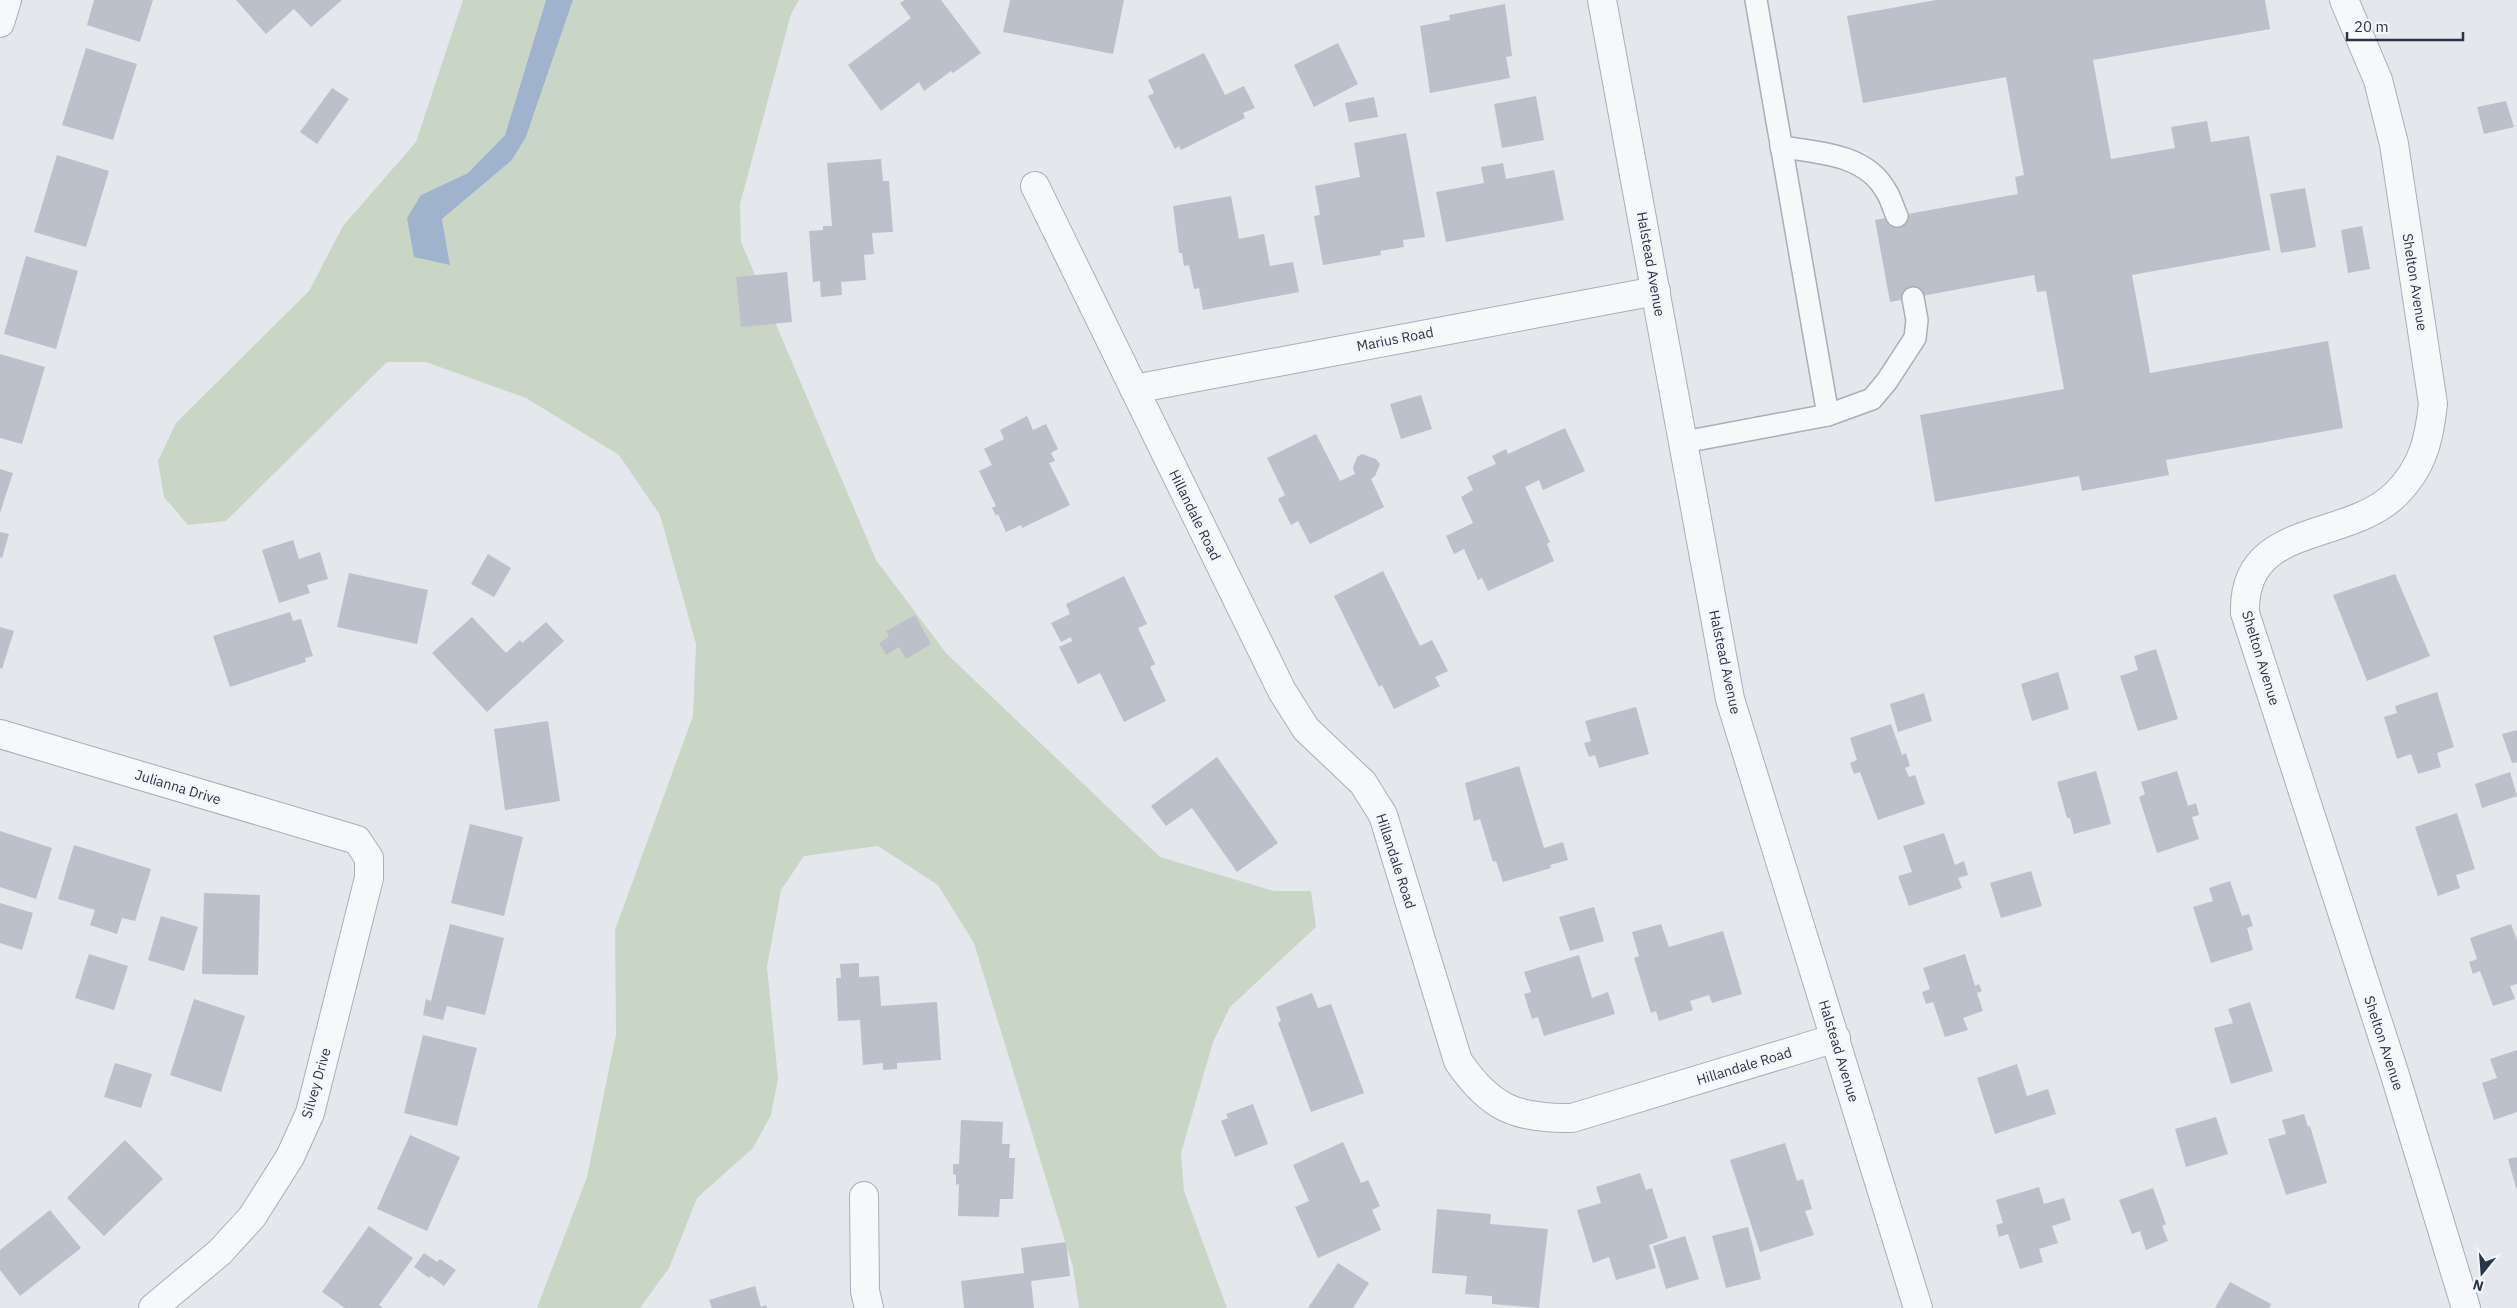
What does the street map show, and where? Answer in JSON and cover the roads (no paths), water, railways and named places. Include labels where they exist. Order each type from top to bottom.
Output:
[{"type":"street","points":[[0,23],[7,0]]},
{"type":"street","name":"Halstead Avenue","points":[[1602,0],[1730,699],[1918,1308]]},
{"type":"street","name":"Shelton Avenue","points":[[2344,0],[2378,80],[2394,144],[2433,404],[2429,437],[2417,468],[2396,494],[2368,513],[2274,548],[2254,568],[2244,594],[2245,613],[2394,1072],[2466,1308]]},
{"type":"street","name":"Hillandale Road","points":[[1035,186],[1282,691],[1306,729],[1363,783],[1384,815],[1458,1061],[1472,1081],[1495,1102],[1517,1113],[1542,1118],[1572,1118],[1836,1038]]},
{"type":"street","name":"Marius Road","points":[[1134,389],[1656,292]]},
{"type":"street","name":"Julianna Drive","points":[[0,734],[357,840]]},
{"type":"street","name":"Silvey Drive","points":[[153,1308],[220,1252],[252,1217],[290,1157],[310,1113],[369,878],[368,858],[357,840]]},
{"type":"street","points":[[864,1196],[865,1291],[869,1308]]},
{"type":"lane","points":[[1756,0],[1828,414]]},
{"type":"lane","points":[[1781,147],[1834,154],[1866,168],[1886,189],[1897,216]]},
{"type":"lane","points":[[1684,442],[1828,414],[1872,398],[1887,381],[1915,338],[1917,320],[1913,298]]},
{"type":"water","points":[[546,0],[573,0],[526,137],[512,160],[442,219],[450,265],[414,257],[407,218],[421,195],[468,173],[505,135]]}]
